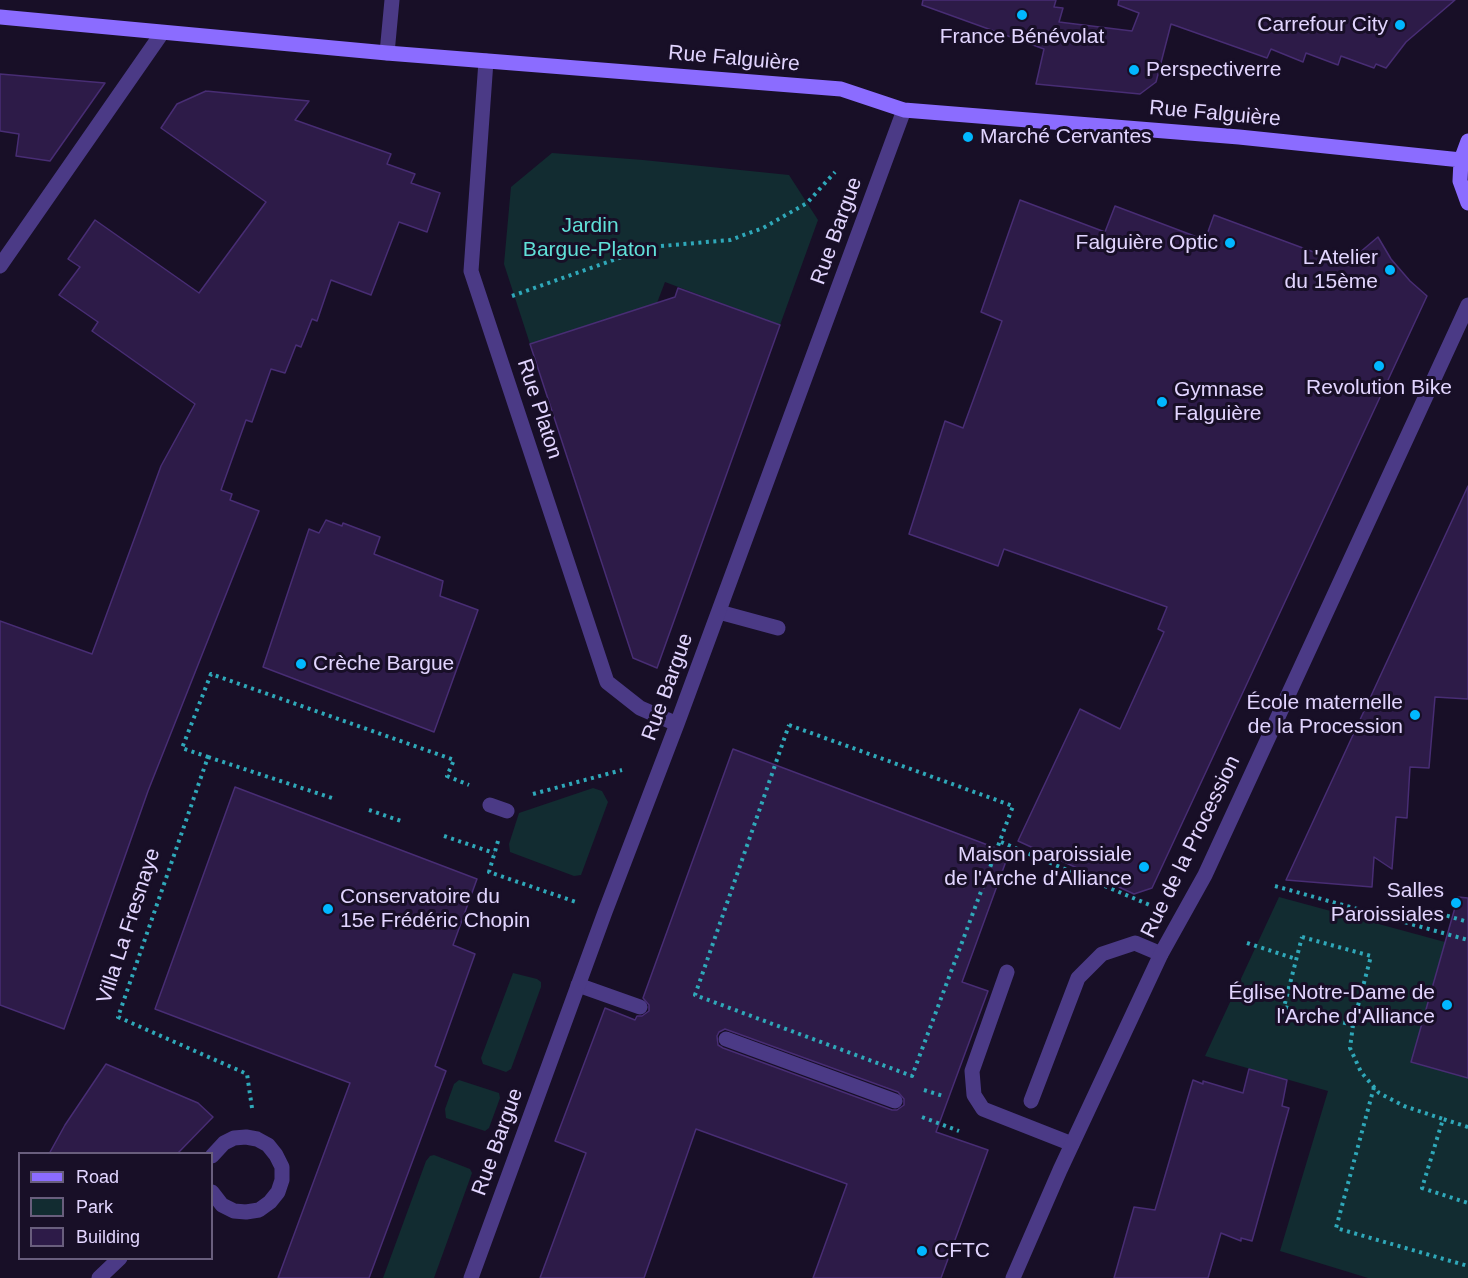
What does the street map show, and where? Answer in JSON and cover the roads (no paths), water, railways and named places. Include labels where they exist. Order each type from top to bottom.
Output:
[{"type":"street","points":[[387,53],[392,0]]},
{"type":"street","name":"Rue Falguière","points":[[0,17],[387,53],[842,89],[904,110],[1239,137],[1461,160]]},
{"type":"street","points":[[0,266],[162,33]]},
{"type":"street","name":"Rue Platon","points":[[486,61],[471,271],[607,682],[640,708],[677,724]]},
{"type":"street","name":"Rue Bargue","points":[[471,1278],[904,110]]},
{"type":"street","points":[[1468,141],[1461,160],[1460,181],[1468,202]]},
{"type":"street","name":"Rue de la Procession","points":[[1013,1278],[1072,1144],[1161,954],[1205,874],[1468,306]]},
{"type":"street","points":[[719,612],[778,628]]},
{"type":"street","points":[[490,805],[507,811]]},
{"type":"street","points":[[1031,1101],[1078,978],[1102,954],[1135,943],[1161,954]]},
{"type":"street","points":[[1007,972],[972,1071],[974,1095],[983,1109],[1072,1144]]},
{"type":"street","points":[[578,985],[640,1007]]},
{"type":"street","points":[[726,1039],[895,1101]]},
{"type":"street","points":[[213,1155],[224,1143],[234,1138],[246,1137],[257,1139],[268,1145],[282,1167],[282,1180],[278,1192],[259,1210],[234,1211],[222,1205],[213,1193]]},
{"type":"street","points":[[99,1278],[118,1260]]},
{"type":"place","name":"France Bénévolat","points":[[1022,15]]},
{"type":"place","name":"Carrefour City","points":[[1400,25]]},
{"type":"place","name":"Perspectiverre","points":[[1134,70]]},
{"type":"place","name":"Marché Cervantes","points":[[968,137]]},
{"type":"place","name":"Falguière Optic","points":[[1230,243]]},
{"type":"place","name":"L'Atelier du 15ème","points":[[1390,270]]},
{"type":"place","name":"Revolution Bike","points":[[1379,366]]},
{"type":"place","name":"Gymnase Falguière","points":[[1162,402]]},
{"type":"place","name":"Crèche Bargue","points":[[301,664]]},
{"type":"place","name":"École maternelle de la Procession","points":[[1415,715]]},
{"type":"place","name":"Maison paroissiale de l'Arche d'Alliance","points":[[1144,867]]},
{"type":"place","name":"Salles Paroissiales","points":[[1456,903]]},
{"type":"place","name":"Conservatoire du 15e Frédéric Chopin","points":[[328,909]]},
{"type":"place","name":"Église Notre-Dame de l'Arche d'Alliance","points":[[1447,1005]]},
{"type":"place","name":"CFTC","points":[[922,1251]]},
{"type":"park label","name":"Jardin Bargue-Platon","points":[[590,238]]}]
